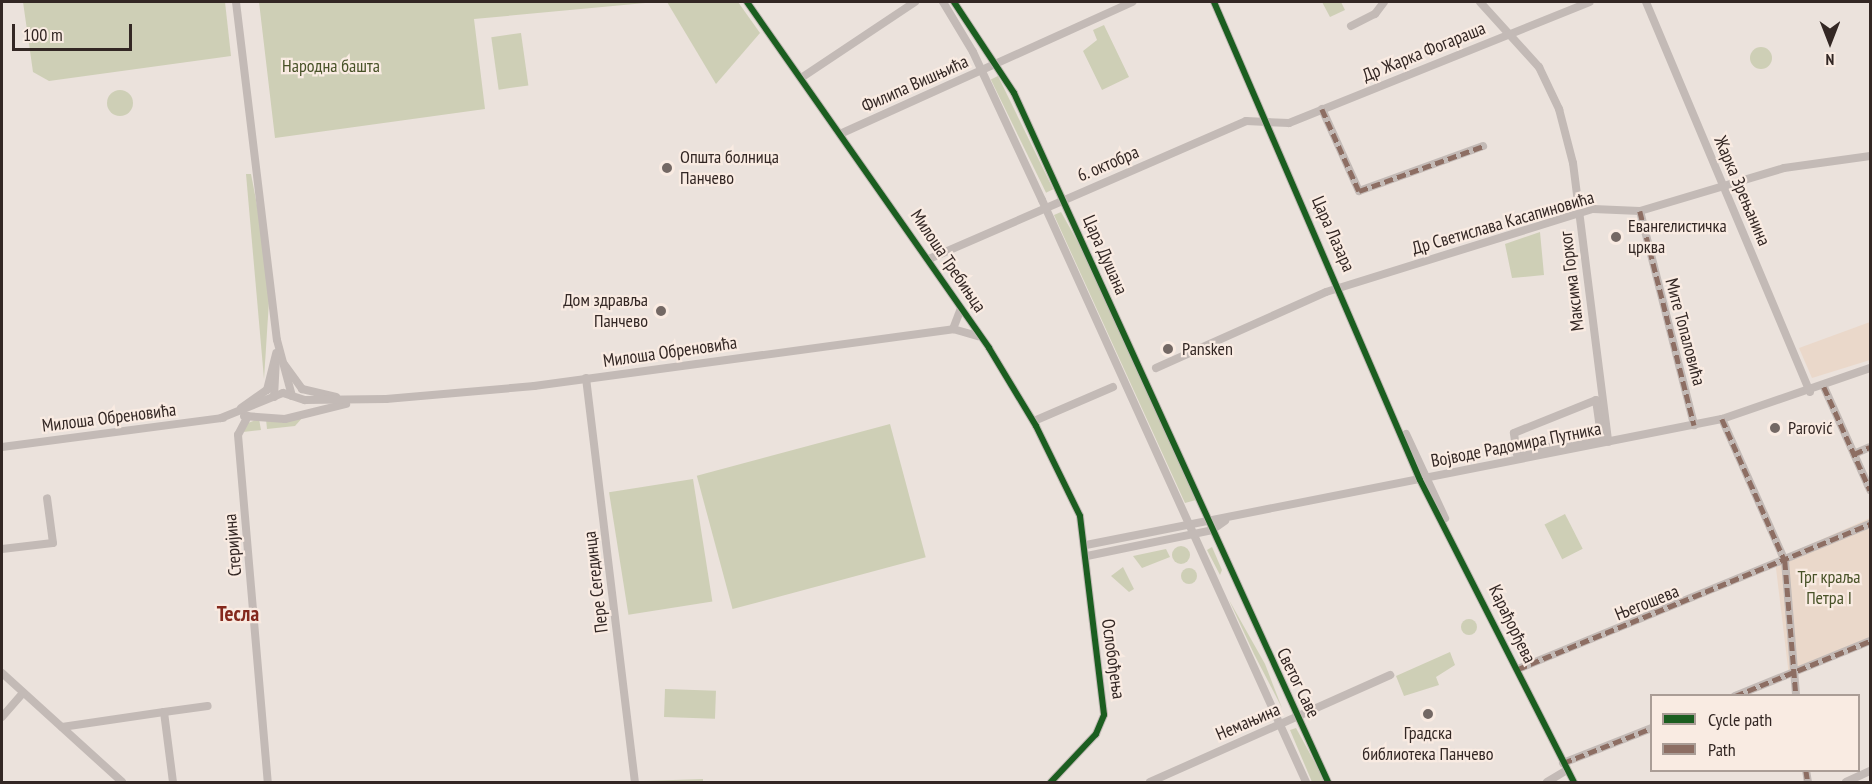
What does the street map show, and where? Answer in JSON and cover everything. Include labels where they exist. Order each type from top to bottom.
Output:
[{"type":"street","points":[[236,2],[277,340],[293,397],[294,414]]},
{"type":"street","name":"Милоша Требињца","points":[[747,2],[962,307],[1034,422],[1080,516],[1087,556]]},
{"type":"street","points":[[801,78],[915,2]]},
{"type":"street","name":"Цара Душана","points":[[943,2],[981,70],[1046,207],[1192,535]]},
{"type":"street","name":"Цара Душана","points":[[954,2],[998,62],[1064,200],[1212,530]]},
{"type":"street","name":"Филипа Вишњића","points":[[840,134],[1133,2]]},
{"type":"street","name":"Цара Лазара","points":[[1214,2],[1398,420],[1420,480]]},
{"type":"street","points":[[1351,26],[1375,14],[1384,2]]},
{"type":"street","name":"Максима Горког","points":[[1480,2],[1510,34],[1554,94],[1573,163],[1604,440]]},
{"type":"street","name":"Др Жарка Фогараша","points":[[1267,122],[1282,125],[1590,2]]},
{"type":"street","name":"Жарка Зрењанина","points":[[1646,2],[1810,392]]},
{"type":"street","points":[[1322,110],[1359,191],[1483,146]]},
{"type":"street","name":"6. октобра","points":[[929,259],[1246,121],[1267,122]]},
{"type":"street","name":"Др Светислава Касапиновића","points":[[1156,368],[1340,286],[1579,213],[1640,211],[1806,163],[1870,156]]},
{"type":"street","name":"Мите Топаловића","points":[[1640,211],[1694,425]]},
{"type":"street","points":[[953,329],[962,307]]},
{"type":"street","name":"Милоша Обреновића","points":[[357,401],[586,378],[953,329],[970,331],[983,341]]},
{"type":"street","points":[[277,340],[273,398],[277,417]]},
{"type":"street","points":[[235,413],[267,390],[276,353]]},
{"type":"street","points":[[282,362],[302,389],[343,400]]},
{"type":"street","name":"Војводе Радомира Путника","points":[[1086,545],[1208,520],[1226,520],[1604,440],[1722,419],[1810,392],[1870,368]]},
{"type":"street","name":"Пере Сегединца","points":[[586,378],[635,783]]},
{"type":"street","points":[[1034,422],[1113,387]]},
{"type":"street","points":[[1824,387],[1870,490]]},
{"type":"street","points":[[221,418],[273,398],[357,401]]},
{"type":"street","points":[[1596,400],[1604,440],[1517,453],[1514,433],[1596,400]]},
{"type":"street","points":[[221,418],[277,417],[357,401]]},
{"type":"street","name":"Стеријина","points":[[248,416],[238,435],[268,783]]},
{"type":"street","name":"Милоша Обреновића","points":[[2,447],[221,418]]},
{"type":"street","points":[[1722,419],[1785,561],[1796,694]]},
{"type":"street","name":"Цара Лазара","points":[[1398,420],[1430,478]]},
{"type":"street","points":[[1854,454],[1870,447]]},
{"type":"street","name":"Карађорђева","points":[[1430,478],[1449,531]]},
{"type":"street","name":"Карађорђева","points":[[1420,480],[1449,531],[1574,783]]},
{"type":"street","points":[[2,549],[53,543],[47,498]]},
{"type":"street","name":"Војводе Радомира Путника","points":[[1087,556],[1212,530],[1226,520]]},
{"type":"street","points":[[1785,561],[1870,524]]},
{"type":"street","name":"Светог Саве","points":[[1212,530],[1328,783]]},
{"type":"street","name":"Светог Саве","points":[[1192,535],[1306,783]]},
{"type":"street","name":"Ослобођења","points":[[1051,783],[1096,734],[1104,715],[1087,556]]},
{"type":"street","name":"Његошева","points":[[1518,669],[1785,561]]},
{"type":"street","points":[[1740,694],[1870,641]]},
{"type":"street","points":[[2,673],[122,783]]},
{"type":"street","name":"Немањина","points":[[1150,783],[1390,675]]},
{"type":"street","points":[[2,717],[23,693]]},
{"type":"street","points":[[62,727],[208,706]]},
{"type":"street","points":[[164,712],[173,783]]},
{"type":"street","points":[[1547,783],[1565,767],[1650,729]]},
{"type":"street","points":[[1846,783],[1870,771]]},
{"type":"green space","points":[[23,2],[225,2],[231,56],[49,81],[33,72]]},
{"type":"green space","name":"Народна башта","points":[[259,2],[656,2],[474,19],[485,109],[275,138]]},
{"type":"green space","points":[[667,2],[738,2],[760,33],[716,84]]},
{"type":"green space","points":[[1322,2],[1341,2],[1345,10],[1330,17]]},
{"type":"green space","points":[[1104,25],[1129,77],[1102,90],[1083,51],[1097,40],[1093,30]]},
{"type":"green space","points":[[521,33],[528,85],[499,90],[491,37]]},
{"type":"green space","points":[[1761,47],[1771,54],[1772,58],[1765,68],[1761,69],[1751,62],[1750,58],[1757,48]]},
{"type":"green space","points":[[998,76],[1053,189],[1046,193],[991,80]]},
{"type":"green space","points":[[120,90],[129,94],[133,103],[129,112],[120,116],[111,112],[107,103],[111,94]]},
{"type":"green space","points":[[246,174],[251,174],[261,226],[269,301],[264,379]]},
{"type":"green space","points":[[1061,212],[1084,253],[1196,500],[1185,503],[1054,215]]},
{"type":"green space","points":[[1540,232],[1544,275],[1512,278],[1505,244]]},
{"type":"green space","points":[[303,417],[295,426],[267,429],[266,419]]},
{"type":"green space","points":[[259,419],[261,430],[243,432],[245,424]]},
{"type":"green space","points":[[890,424],[926,557],[733,609],[697,476]]},
{"type":"green space","points":[[693,479],[712,601],[628,615],[609,492]]},
{"type":"green space","points":[[1565,514],[1583,549],[1562,559],[1545,524]]},
{"type":"green space","points":[[1181,546],[1187,549],[1190,555],[1187,561],[1181,564],[1175,561],[1172,555],[1175,549]]},
{"type":"green space","points":[[1212,547],[1222,570],[1220,575],[1207,550]]},
{"type":"green space","points":[[1166,549],[1170,557],[1142,568],[1133,556]]},
{"type":"green space","points":[[1123,567],[1134,589],[1129,592],[1111,576]]},
{"type":"green space","points":[[1189,568],[1197,576],[1189,584],[1181,576]]},
{"type":"green space","points":[[1229,600],[1265,664],[1282,708],[1254,654]]},
{"type":"green space","points":[[1466,619],[1472,619],[1477,627],[1475,633],[1466,635],[1461,630],[1461,624]]},
{"type":"green space","points":[[1450,652],[1455,665],[1436,677],[1439,685],[1404,696],[1396,676]]},
{"type":"green space","points":[[665,689],[716,691],[715,719],[664,717]]},
{"type":"green space","points":[[1296,728],[1325,782],[1312,782],[1290,730]]},
{"type":"green space","points":[[703,779],[703,782],[643,782],[643,781]]},
{"type":"shaded area","points":[[1870,322],[1870,360],[1812,378],[1799,348]]},
{"type":"shaded area","name":"Трг краља Петра I","points":[[1870,518],[1870,641],[1789,676],[1775,560]]},
{"type":"marked path","points":[[1322,109],[1359,191],[1483,146]]},
{"type":"marked path","points":[[1640,211],[1694,425]]},
{"type":"marked path","points":[[1824,387],[1870,490]]},
{"type":"marked path","points":[[1722,419],[1785,561],[1796,694]]},
{"type":"marked path","points":[[1854,454],[1870,447]]},
{"type":"marked path","points":[[1518,669],[1870,524]]},
{"type":"marked path","points":[[1740,694],[1870,641]]},
{"type":"marked path","points":[[1563,763],[1650,729]]},
{"type":"marked path","points":[[1806,772],[1808,782]]},
{"type":"cycle path","points":[[747,2],[989,348],[1036,426],[1080,516],[1104,715],[1096,734],[1051,782]]},
{"type":"cycle path","points":[[954,2],[1014,93],[1328,782]]},
{"type":"cycle path","points":[[1214,2],[1420,480],[1574,782]]},
{"type":"place","name":"Општа болница Панчево","points":[[667,168]]},
{"type":"place","name":"Евангелистичка црква","points":[[1616,237]]},
{"type":"place","name":"Дом здравља Панчево","points":[[661,311]]},
{"type":"place","name":"Pansken","points":[[1168,349]]},
{"type":"place","name":"Parović","points":[[1775,428]]},
{"type":"place","name":"Градска библиотека Панчево","points":[[1428,714]]},
{"type":"district","name":"Тесла","points":[[238,614]]}]
